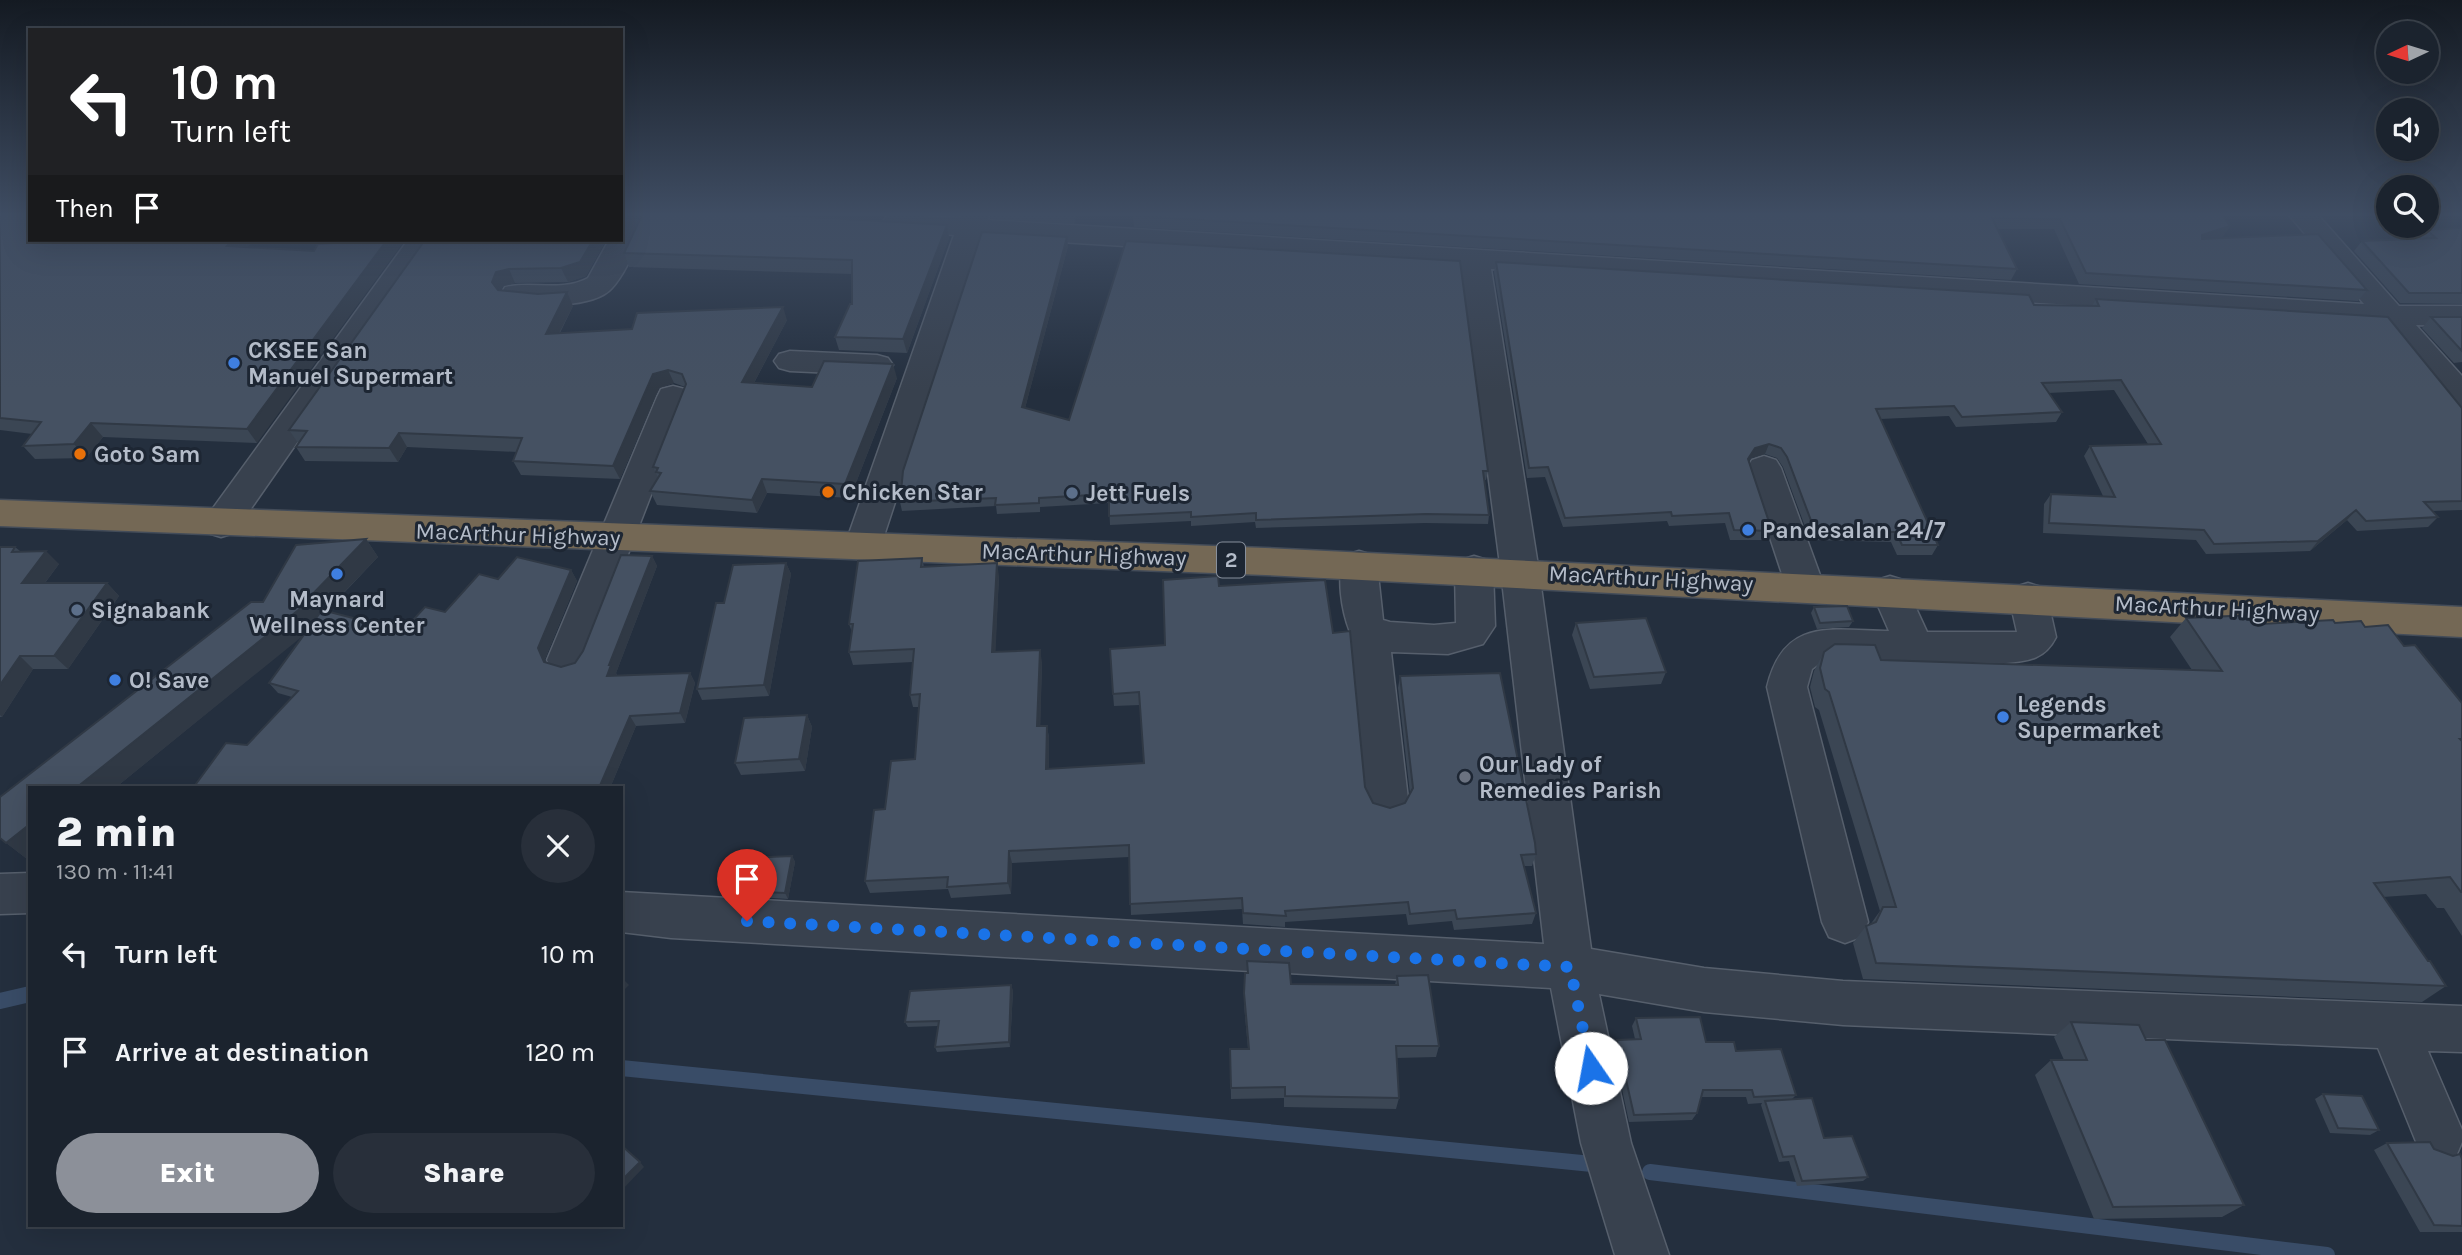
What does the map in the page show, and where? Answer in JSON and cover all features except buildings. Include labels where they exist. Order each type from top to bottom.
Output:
[{"type":"highway","name":"MacArthur Highway","points":[[0,513],[221,524],[863,545],[1520,572],[2462,622]]},
{"type":"street","points":[[221,524],[399,274]]},
{"type":"street","points":[[516,294],[574,294],[590,291],[600,284],[606,274]]},
{"type":"street","points":[[863,545],[956,274]]},
{"type":"street","points":[[1477,274],[1520,572],[1570,967],[1606,1143],[1642,1255]]},
{"type":"street","points":[[1714,274],[2392,315],[2462,316]]},
{"type":"street","points":[[2356,274],[2462,397]]},
{"type":"street","points":[[790,361],[924,367]]},
{"type":"street","points":[[567,660],[673,397]]},
{"type":"street","points":[[1764,468],[1805,586]]},
{"type":"street","points":[[1359,565],[1387,799]]},
{"type":"street","points":[[1369,632],[1384,638],[1455,639],[1470,634],[1476,626],[1474,570]]},
{"type":"street","points":[[1890,590],[1914,645]]},
{"type":"street","points":[[1845,922],[1787,687],[1792,666],[1801,652],[1821,645],[2006,648],[2027,646],[2037,637],[2028,597]]},
{"type":"street","points":[[623,912],[685,918],[1570,967],[1704,990],[1843,1003],[2462,1030]]},
{"type":"street","points":[[2393,1026],[2439,1136]]},
{"type":"waterway","points":[[0,1001],[28,994]]},
{"type":"waterway","points":[[623,1068],[1592,1164]]},
{"type":"waterway","points":[[1650,1172],[2327,1255]]},
{"type":"place","name":"CKSEE San Manuel Supermart","points":[[234,363]]},
{"type":"place","name":"Goto Sam","points":[[80,454]]},
{"type":"place","name":"Chicken Star","points":[[828,492]]},
{"type":"place","name":"Jett Fuels","points":[[1072,493]]},
{"type":"place","name":"Pandesalan 24/7","points":[[1748,530]]},
{"type":"place","name":"Maynard Wellness Center","points":[[337,574]]},
{"type":"place","name":"Signabank","points":[[77,610]]},
{"type":"place","name":"O! Save","points":[[115,680]]},
{"type":"place","name":"Legends Supermarket","points":[[2003,717]]},
{"type":"place","name":"Our Lady of Remedies Parish","points":[[1465,777]]},
{"type":"route","points":[[747,921],[1570,967],[1591,1068]]}]
